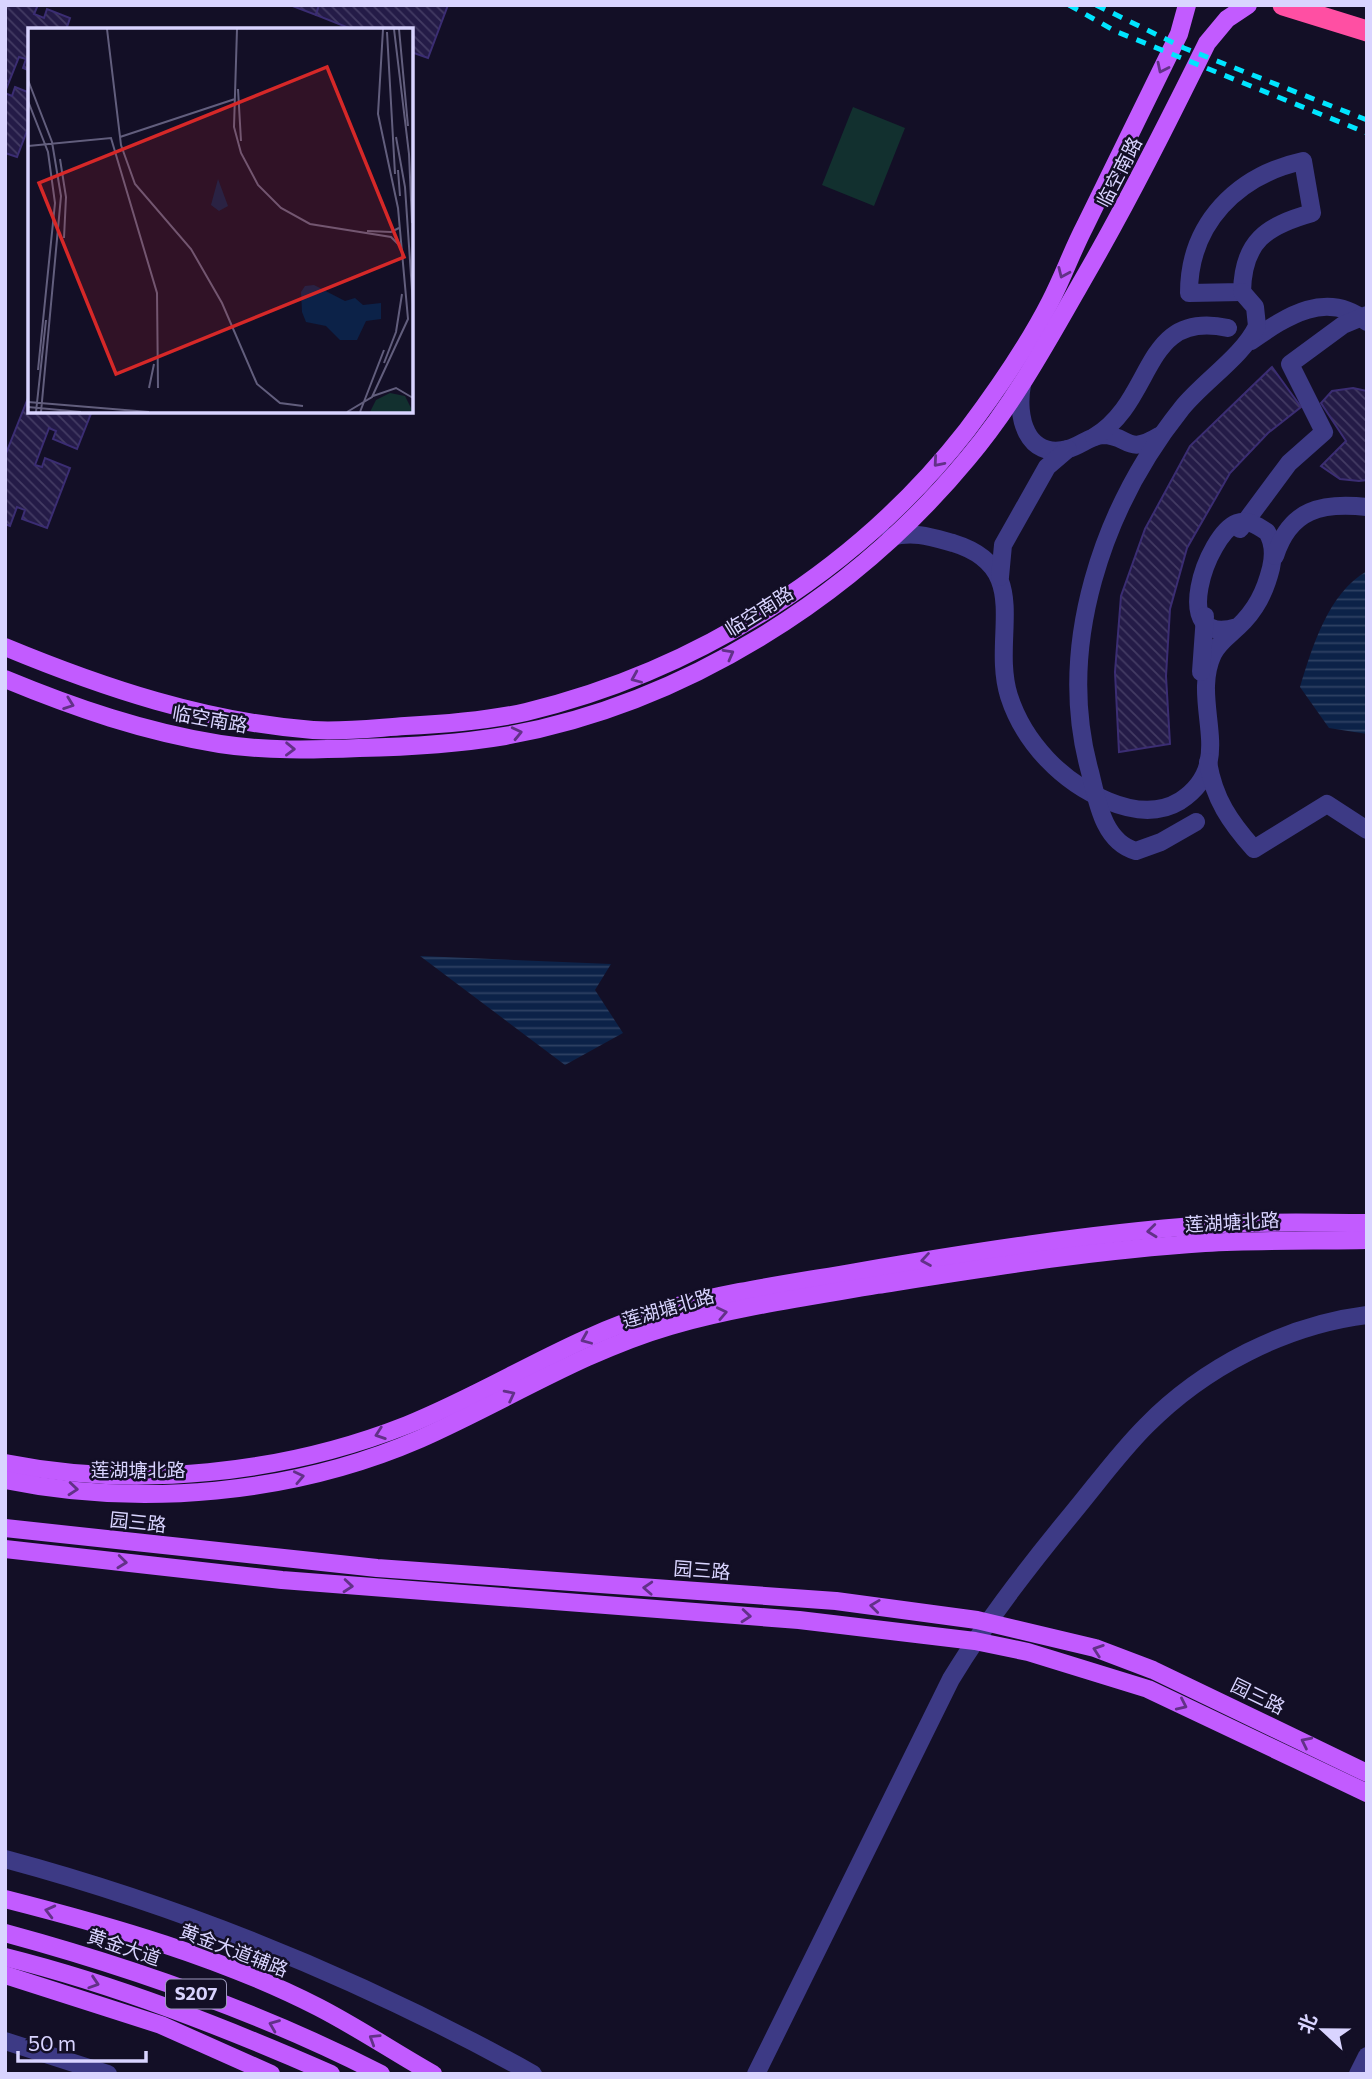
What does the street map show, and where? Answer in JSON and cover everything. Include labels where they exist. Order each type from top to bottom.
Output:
[{"type":"highway","points":[[1283,5],[1367,31]]},
{"type":"highway","points":[[1312,5],[1367,22]]},
{"type":"main road","name":"临空南路","points":[[5,648],[115,691],[209,713],[315,730],[455,723],[522,713],[629,681],[686,656],[751,619],[817,576],[901,502],[965,431],[1010,369],[1050,302],[1179,34],[1187,5]]},
{"type":"main road","name":"临空南路","points":[[5,679],[64,703],[140,727],[244,747],[319,750],[397,747],[506,736],[608,709],[713,664],[808,605],[854,572],[968,458],[1022,385],[1120,218],[1208,43],[1227,19],[1248,5]]},
{"type":"main road","name":"莲湖塘北路","points":[[5,1463],[68,1471],[126,1474],[189,1473],[283,1461],[348,1446],[407,1425],[592,1336],[662,1310],[717,1297],[906,1263],[1054,1241],[1204,1226],[1367,1223]]},
{"type":"main road","name":"莲湖塘北路","points":[[5,1480],[67,1489],[125,1493],[235,1488],[296,1478],[371,1458],[419,1439],[603,1349],[668,1327],[719,1314],[922,1278],[1138,1249],[1255,1241],[1367,1240]]},
{"type":"main road","name":"园三路","points":[[5,1528],[377,1568],[836,1601],[988,1622],[1095,1648],[1153,1670],[1367,1773]]},
{"type":"main road","name":"园三路","points":[[5,1549],[282,1580],[799,1620],[975,1641],[1028,1652],[1147,1689],[1367,1793]]},
{"type":"main road","name":"黄金大道辅路","points":[[5,1899],[151,1941],[274,1987],[344,2021],[433,2074]]},
{"type":"main road","name":"黄金大道","points":[[5,1933],[63,1948],[226,2005],[381,2074]]},
{"type":"main road","name":"S207","points":[[5,1956],[110,1988],[265,2045],[331,2074]]},
{"type":"main road","points":[[5,1975],[161,2025],[271,2074]]},
{"type":"street","points":[[1242,292],[1189,293],[1190,270],[1201,237],[1210,220],[1237,190],[1270,169],[1303,161],[1312,214],[1272,227],[1260,237],[1245,263],[1242,292],[1255,307],[1279,316],[1324,305],[1335,306],[1365,318]]},
{"type":"street","points":[[1244,346],[1257,326],[1255,307]]},
{"type":"street","points":[[1102,818],[1083,749],[1078,693],[1086,621],[1109,532],[1127,491],[1161,434],[1202,385],[1244,346],[1294,314]]},
{"type":"street","points":[[1365,318],[1343,325],[1290,364],[1324,432],[1289,463],[1252,524],[1216,569],[1200,680],[1212,786],[1227,819],[1254,849],[1326,804],[1367,830]]},
{"type":"street","points":[[1196,821],[1161,842],[1136,851],[1119,842],[1074,782],[1031,740],[1009,695],[1005,678],[1004,606],[999,564],[1003,545],[1047,467],[1068,449],[1091,439],[1121,416],[1153,360],[1172,335],[1198,325],[1228,328]]},
{"type":"street","points":[[1022,385],[1018,410],[1030,438],[1048,450],[1068,449]]},
{"type":"street","points":[[1091,439],[1110,436],[1130,445],[1140,445],[1161,434]]},
{"type":"street","points":[[1214,652],[1260,600],[1282,537],[1293,524],[1309,512],[1330,505],[1367,507]]},
{"type":"street","points":[[1252,524],[1279,528],[1293,524]]},
{"type":"street","points":[[1252,524],[1271,539],[1272,563]]},
{"type":"street","points":[[891,537],[916,533],[971,548],[996,567],[1001,581]]},
{"type":"street","points":[[1206,626],[1217,631],[1237,627]]},
{"type":"street","points":[[1074,782],[1096,796],[1136,810],[1161,809],[1189,794],[1209,766],[1211,744],[1206,680],[1214,652],[1214,639],[1206,626]]},
{"type":"street","points":[[757,2074],[951,1679],[988,1622],[1121,1455],[1147,1425],[1217,1369],[1262,1346],[1305,1329],[1367,1315]]},
{"type":"street","points":[[5,1858],[152,1902],[290,1954],[408,2007],[533,2074]]},
{"type":"street","points":[[5,2041],[102,2073]]},
{"type":"street","points":[[1358,2074],[1367,2056]]},
{"type":"green space","points":[[853,107],[905,128],[874,206],[822,185]]},
{"type":"water","points":[[1367,571],[1367,734],[1329,728],[1300,687],[1316,639],[1332,607],[1353,581]]},
{"type":"water","points":[[420,956],[611,964],[595,990],[623,1033],[565,1065]]},
{"type":"building","points":[[6,5],[38,5],[34,14],[44,18],[47,9],[70,18],[67,28],[28,28],[28,70],[23,68],[26,59],[19,57],[5,92]]},
{"type":"building","points":[[290,5],[319,5],[316,15]]},
{"type":"building","points":[[319,5],[448,5],[428,58],[413,53],[413,28],[349,28],[316,15]]},
{"type":"building","points":[[15,87],[28,92],[28,128],[17,157],[5,153],[5,93],[12,96]]},
{"type":"building","points":[[1272,367],[1301,407],[1268,433],[1230,473],[1187,548],[1170,609],[1166,676],[1170,744],[1119,752],[1115,672],[1121,596],[1145,529],[1190,446]]},
{"type":"building","points":[[1353,388],[1367,391],[1367,480],[1359,481],[1340,479],[1321,466],[1346,441],[1321,403],[1332,391]]},
{"type":"building","points":[[28,398],[28,413],[91,413],[77,449],[53,439],[56,431],[49,428],[35,465],[42,467],[45,458],[70,468],[47,528],[22,519],[25,510],[17,507],[10,526],[5,524],[5,456]]},
{"type":"railway","points":[[1069,5],[1115,31],[1367,133]]},
{"type":"railway","points":[[1096,5],[1184,48],[1367,120]]}]
